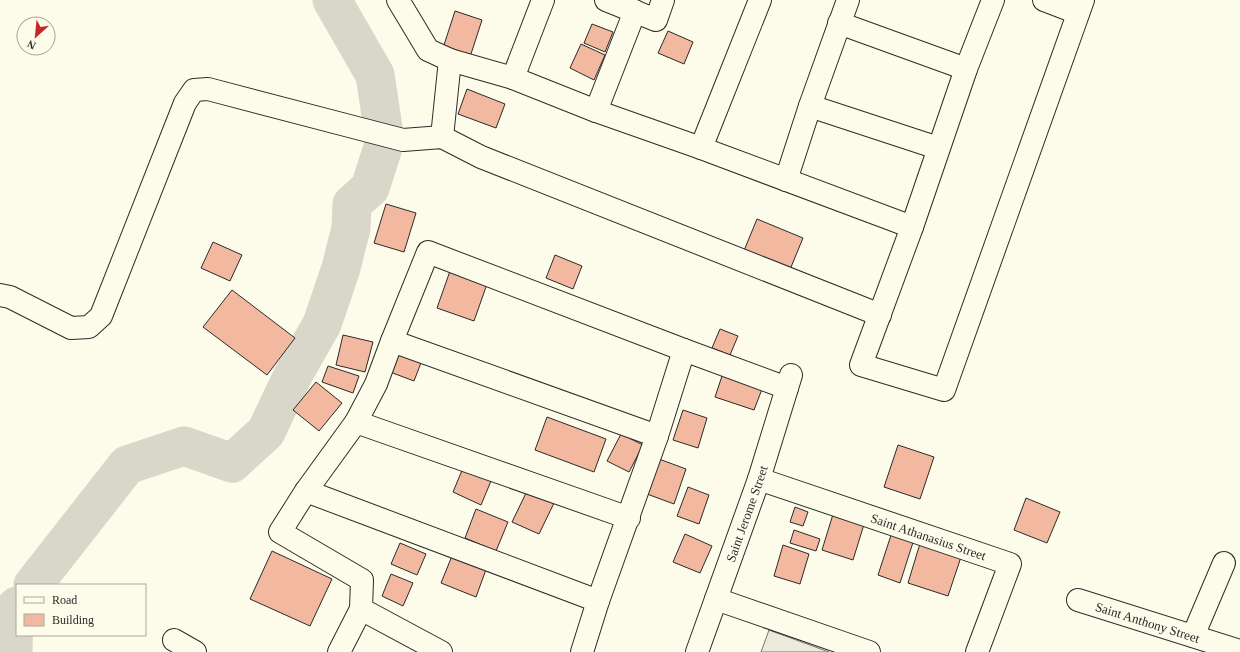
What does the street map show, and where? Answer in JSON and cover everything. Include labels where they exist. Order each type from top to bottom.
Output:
[{"type":"street","points":[[398,0],[428,50],[450,60],[513,78],[596,111],[701,148],[912,227]]},
{"type":"street","points":[[513,78],[543,0]]},
{"type":"street","points":[[606,0],[656,20],[663,0]]},
{"type":"street","points":[[701,148],[760,0]]},
{"type":"street","points":[[786,180],[810,106],[848,0]]},
{"type":"street","points":[[993,0],[966,69],[912,227],[861,365],[944,390],[1081,7],[1044,0]]},
{"type":"street","points":[[596,111],[635,11]]},
{"type":"street","points":[[839,23],[966,69]]},
{"type":"street","points":[[442,137],[450,60]]},
{"type":"street","points":[[0,295],[10,298],[71,328],[89,327],[101,316],[185,103],[194,90],[208,89],[402,140],[442,137],[481,157],[880,314]]},
{"type":"street","points":[[810,106],[938,148]]},
{"type":"street","points":[[339,652],[361,609],[362,580],[280,532],[306,491],[356,422],[376,384],[392,340],[428,252],[684,350],[657,436],[629,518],[598,601],[582,652]]},
{"type":"street","points":[[392,340],[657,436]]},
{"type":"street","name":"Saint Jerome Street","points":[[684,350],[789,381],[759,479],[697,652]]},
{"type":"street","points":[[356,422],[629,518]]},
{"type":"street","name":"Saint Athanasius Street","points":[[759,479],[1010,564],[977,652]]},
{"type":"street","points":[[306,491],[598,601]]},
{"type":"street","points":[[1193,636],[1224,563]]},
{"type":"street","points":[[716,599],[869,652]]},
{"type":"street","name":"Saint Anthony Street","points":[[1078,600],[1240,651]]},
{"type":"street","points":[[361,609],[441,652]]},
{"type":"street","points":[[174,640],[195,652]]},
{"type":"shaded area","points":[[769,630],[829,652],[761,652]]},
{"type":"building","points":[[455,11],[482,20],[470,57],[443,48]]},
{"type":"building","points":[[592,24],[613,32],[605,52],[584,43]]},
{"type":"building","points":[[668,31],[693,42],[684,64],[658,53]]},
{"type":"building","points":[[581,44],[605,55],[594,80],[570,68]]},
{"type":"building","points":[[467,89],[505,104],[496,128],[458,114]]},
{"type":"building","points":[[386,204],[416,213],[404,252],[374,243]]},
{"type":"building","points":[[757,219],[803,238],[789,272],[743,253]]},
{"type":"building","points":[[213,242],[242,255],[230,281],[201,268]]},
{"type":"building","points":[[555,255],[582,266],[573,289],[546,278]]},
{"type":"building","points":[[450,271],[487,284],[474,321],[437,308]]},
{"type":"building","points":[[232,290],[295,338],[267,375],[203,327]]},
{"type":"building","points":[[720,329],[738,336],[730,355],[712,348]]},
{"type":"building","points":[[343,335],[373,342],[365,372],[336,365]]},
{"type":"building","points":[[400,346],[424,355],[414,381],[390,372]]},
{"type":"building","points":[[328,366],[359,376],[353,393],[322,382]]},
{"type":"building","points":[[724,370],[764,384],[754,410],[715,397]]},
{"type":"building","points":[[316,382],[342,403],[319,431],[293,410]]},
{"type":"building","points":[[683,410],[707,418],[698,448],[673,440]]},
{"type":"building","points":[[547,417],[606,439],[594,472],[535,450]]},
{"type":"building","points":[[621,434],[643,445],[629,472],[607,461]]},
{"type":"building","points":[[898,445],[934,457],[920,499],[884,487]]},
{"type":"building","points":[[659,459],[686,469],[674,504],[647,494]]},
{"type":"building","points":[[463,468],[491,481],[481,505],[453,492]]},
{"type":"building","points":[[688,487],[709,495],[699,524],[677,516]]},
{"type":"building","points":[[527,491],[554,503],[539,534],[512,522]]},
{"type":"building","points":[[1026,498],[1060,512],[1047,543],[1014,530]]},
{"type":"building","points":[[795,507],[808,512],[803,526],[790,522]]},
{"type":"building","points":[[476,509],[508,522],[496,551],[465,538]]},
{"type":"building","points":[[834,511],[865,521],[853,560],[822,550]]},
{"type":"building","points":[[894,526],[916,533],[900,583],[878,575]]},
{"type":"building","points":[[794,530],[820,539],[816,551],[790,543]]},
{"type":"building","points":[[685,534],[712,546],[700,573],[673,562]]},
{"type":"building","points":[[922,537],[963,551],[948,596],[908,583]]},
{"type":"building","points":[[400,543],[426,554],[417,575],[391,564]]},
{"type":"building","points":[[783,545],[809,554],[800,584],[774,576]]},
{"type":"building","points":[[272,551],[332,579],[310,626],[250,599]]},
{"type":"building","points":[[454,551],[488,564],[476,597],[441,583]]},
{"type":"building","points":[[391,574],[413,583],[403,606],[382,596]]},
{"type":"waterway","points":[[34,584],[127,465],[184,446],[232,463],[266,432],[292,377],[322,324],[341,268],[351,228],[352,204],[370,188],[385,141],[375,75],[332,0]]},
{"type":"waterway","points":[[13,652],[14,609],[16,607]]}]
